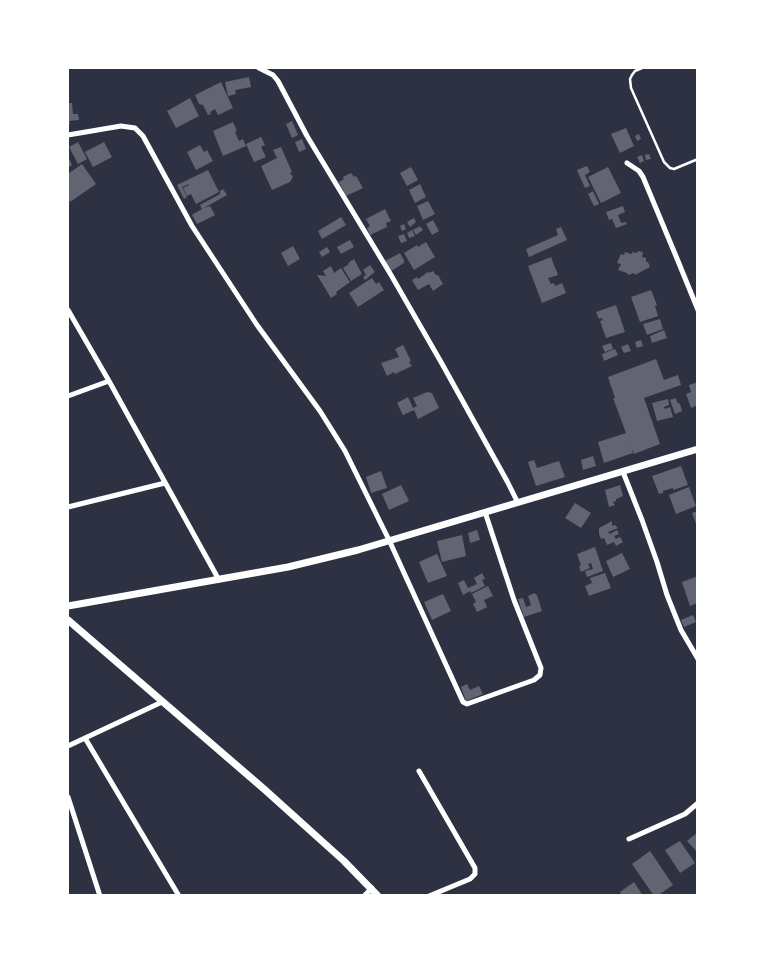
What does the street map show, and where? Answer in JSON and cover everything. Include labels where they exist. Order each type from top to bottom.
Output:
[{"type":"street","points":[[259,68],[272,75],[278,81],[307,136],[441,362],[518,503]]},
{"type":"street","points":[[68,135],[122,126],[135,128],[143,136],[192,226],[258,325],[320,411],[345,451],[389,540],[463,702],[467,704],[534,680],[540,675],[541,668],[514,600],[486,512]]},
{"type":"street","points":[[627,163],[639,171],[643,177],[698,310]]},
{"type":"street","points":[[68,310],[220,580]]},
{"type":"street","points":[[68,396],[109,381]]},
{"type":"street","points":[[68,606],[288,567],[358,550],[698,450]]},
{"type":"street","points":[[623,472],[681,630],[698,659]]},
{"type":"street","points":[[68,507],[165,483]]},
{"type":"street","points":[[68,620],[264,789],[344,861],[378,896]]},
{"type":"street","points":[[68,746],[162,702]]},
{"type":"street","points":[[85,738],[179,896]]},
{"type":"street","points":[[419,771],[475,868],[475,874],[470,879],[429,896]]},
{"type":"street","points":[[68,797],[100,896]]},
{"type":"street","points":[[629,839],[685,814],[698,803]]},
{"type":"street","points":[[364,896],[372,888]]},
{"type":"lane","points":[[642,68],[635,71],[630,78],[631,88],[664,162],[674,169],[697,160]]},
{"type":"building","points":[[249,77],[251,87],[235,90],[236,94],[228,96],[225,82]]},
{"type":"building","points":[[221,82],[233,108],[218,115],[215,109],[208,115],[203,105],[199,104],[195,95]]},
{"type":"building","points":[[190,98],[199,116],[176,128],[167,111]]},
{"type":"building","points":[[68,103],[72,103],[73,114],[78,114],[79,120],[69,121],[70,124],[68,125]]},
{"type":"building","points":[[292,121],[298,135],[292,138],[286,124]]},
{"type":"building","points":[[233,122],[239,141],[243,139],[246,146],[223,156],[213,131]]},
{"type":"building","points":[[626,128],[634,146],[620,153],[611,134]]},
{"type":"building","points":[[639,134],[641,139],[637,141],[635,136]]},
{"type":"building","points":[[261,137],[265,145],[261,147],[266,157],[254,162],[246,144]]},
{"type":"building","points":[[302,139],[306,149],[299,152],[295,142]]},
{"type":"building","points":[[78,142],[87,159],[78,164],[69,147]]},
{"type":"building","points":[[104,142],[112,157],[93,167],[85,152]]},
{"type":"building","points":[[200,145],[204,152],[207,150],[213,161],[196,170],[187,152]]},
{"type":"building","points":[[281,147],[293,177],[290,182],[272,190],[261,166],[277,158],[273,150]]},
{"type":"building","points":[[649,154],[651,159],[646,160],[645,155]]},
{"type":"building","points":[[642,155],[644,161],[640,163],[637,157]]},
{"type":"building","points":[[68,156],[72,165],[68,168]]},
{"type":"building","points":[[82,164],[96,184],[70,202],[68,198],[68,174]]},
{"type":"building","points":[[587,166],[590,172],[585,175],[590,186],[585,188],[577,170]]},
{"type":"building","points":[[411,167],[418,180],[407,186],[400,173]]},
{"type":"building","points":[[608,167],[621,193],[601,203],[588,177]]},
{"type":"building","points":[[208,170],[219,192],[196,204],[191,194],[187,196],[183,188],[189,184],[182,187],[187,197],[184,199],[177,185]]},
{"type":"building","points":[[351,173],[354,177],[356,176],[363,188],[346,196],[339,182],[344,179],[343,177]]},
{"type":"building","points":[[420,184],[426,197],[415,203],[409,190]]},
{"type":"building","points":[[223,189],[227,195],[204,208],[210,206],[215,215],[197,224],[192,215],[202,209],[200,205],[220,194],[220,191]]},
{"type":"building","points":[[593,191],[599,204],[594,206],[588,194]]},
{"type":"building","points":[[428,201],[435,214],[423,220],[417,206]]},
{"type":"building","points":[[623,206],[625,212],[618,215],[621,223],[626,222],[627,224],[616,228],[612,219],[609,220],[606,212]]},
{"type":"building","points":[[385,209],[391,221],[386,223],[387,227],[370,235],[367,228],[370,226],[366,219]]},
{"type":"building","points":[[341,217],[346,225],[322,239],[318,231]]},
{"type":"building","points":[[414,218],[416,222],[410,227],[407,222]]},
{"type":"building","points":[[433,220],[439,231],[432,235],[426,224]]},
{"type":"building","points":[[404,224],[406,229],[402,231],[400,226]]},
{"type":"building","points":[[420,226],[423,230],[416,235],[413,230]]},
{"type":"building","points":[[561,227],[567,240],[529,257],[526,249],[558,235],[556,229]]},
{"type":"building","points":[[412,230],[415,236],[409,238],[407,233]]},
{"type":"building","points":[[404,234],[407,241],[401,243],[398,236]]},
{"type":"building","points":[[350,240],[354,247],[341,254],[337,247]]},
{"type":"building","points":[[426,242],[435,257],[414,270],[404,253]]},
{"type":"building","points":[[293,246],[300,259],[288,266],[281,253]]},
{"type":"building","points":[[327,247],[330,252],[322,257],[319,252]]},
{"type":"building","points":[[638,251],[643,252],[642,257],[646,258],[646,262],[648,262],[650,267],[635,275],[634,273],[628,275],[618,270],[621,264],[617,263],[621,254],[624,255],[625,252],[637,253]]},
{"type":"building","points":[[400,253],[404,263],[391,271],[385,261]]},
{"type":"building","points":[[551,257],[558,275],[548,278],[551,284],[554,283],[555,286],[562,283],[566,293],[542,303],[528,266]]},
{"type":"building","points":[[354,259],[362,274],[351,281],[343,268]]},
{"type":"building","points":[[370,265],[375,272],[365,280],[363,277],[366,275],[363,270]]},
{"type":"building","points":[[331,266],[334,273],[341,268],[350,282],[331,298],[317,275],[326,276],[323,271]]},
{"type":"building","points":[[433,271],[438,275],[443,284],[433,291],[429,284],[418,290],[412,280]]},
{"type":"building","points":[[372,278],[376,284],[379,282],[384,290],[358,307],[349,293]]},
{"type":"building","points":[[651,290],[657,305],[655,306],[658,316],[640,322],[631,297]]},
{"type":"building","points":[[616,305],[625,332],[606,338],[600,321],[603,320],[602,318],[599,319],[596,312]]},
{"type":"building","points":[[660,319],[663,329],[647,335],[643,324]]},
{"type":"building","points":[[664,330],[667,338],[652,343],[650,336]]},
{"type":"building","points":[[641,340],[643,346],[637,348],[635,342]]},
{"type":"building","points":[[611,343],[613,349],[605,352],[602,346]]},
{"type":"building","points":[[628,344],[631,351],[624,353],[621,347]]},
{"type":"building","points":[[403,345],[412,366],[387,376],[381,363],[399,357],[395,349]]},
{"type":"building","points":[[615,349],[618,355],[604,361],[602,354]]},
{"type":"building","points":[[656,359],[664,380],[678,375],[681,385],[644,398],[660,444],[634,454],[631,446],[633,453],[604,463],[598,442],[626,433],[613,398],[615,398],[608,377]]},
{"type":"building","points":[[698,382],[698,405],[691,408],[686,394],[691,392],[689,385]]},
{"type":"building","points":[[427,392],[432,393],[439,408],[418,419],[414,410],[403,415],[397,403],[408,397],[413,408],[417,406],[413,398]]},
{"type":"building","points":[[676,398],[682,411],[675,414],[670,400]]},
{"type":"building","points":[[668,399],[669,405],[664,407],[665,409],[670,407],[673,417],[657,421],[652,403]]},
{"type":"building","points":[[593,456],[596,466],[583,470],[581,460]]},
{"type":"building","points":[[534,460],[537,468],[559,461],[565,477],[536,486],[528,462]]},
{"type":"building","points":[[681,466],[688,485],[663,491],[663,493],[659,494],[652,476]]},
{"type":"building","points":[[381,471],[387,488],[371,493],[366,477]]},
{"type":"building","points":[[401,485],[409,501],[389,510],[382,494]]},
{"type":"building","points":[[620,485],[623,496],[613,502],[615,505],[609,507],[605,490]]},
{"type":"building","points":[[689,487],[696,506],[676,514],[669,495]]},
{"type":"building","points":[[575,503],[591,513],[581,528],[565,518]]},
{"type":"building","points":[[698,511],[698,526],[697,526],[692,513]]},
{"type":"building","points":[[612,521],[612,526],[615,525],[618,528],[608,532],[610,534],[617,530],[619,534],[614,536],[616,539],[620,537],[623,542],[616,546],[614,542],[607,545],[604,538],[601,539],[599,534],[599,528]]},
{"type":"building","points":[[477,530],[480,540],[470,543],[468,533]]},
{"type":"building","points":[[462,535],[466,556],[442,562],[437,541]]},
{"type":"building","points":[[595,547],[603,571],[587,577],[585,571],[593,569],[591,563],[588,564],[590,568],[581,572],[579,566],[581,565],[577,554]]},
{"type":"building","points":[[622,553],[630,569],[613,577],[606,561]]},
{"type":"building","points":[[437,554],[447,576],[428,583],[419,562]]},
{"type":"building","points":[[482,573],[485,579],[482,580],[485,586],[463,595],[458,583],[464,580],[468,588],[477,584],[474,578]]},
{"type":"building","points":[[605,573],[611,588],[589,596],[585,586],[592,583],[590,578]]},
{"type":"building","points":[[698,576],[698,603],[690,606],[682,582]]},
{"type":"building","points":[[488,586],[493,596],[484,600],[487,607],[477,612],[473,604],[476,602],[472,594]]},
{"type":"building","points":[[535,593],[542,611],[524,617],[518,599],[523,598],[526,607],[531,605],[528,596]]},
{"type":"building","points":[[443,594],[451,611],[432,620],[424,602]]},
{"type":"building","points":[[693,615],[696,622],[684,627],[681,620]]},
{"type":"building","points":[[467,684],[470,690],[479,686],[483,694],[466,701],[461,687]]},
{"type":"building","points":[[698,832],[698,853],[687,841]]},
{"type":"building","points":[[680,841],[695,863],[680,873],[665,850]]},
{"type":"building","points":[[650,851],[673,885],[657,896],[654,896],[632,864]]},
{"type":"building","points":[[634,882],[643,896],[622,896],[620,892]]}]
